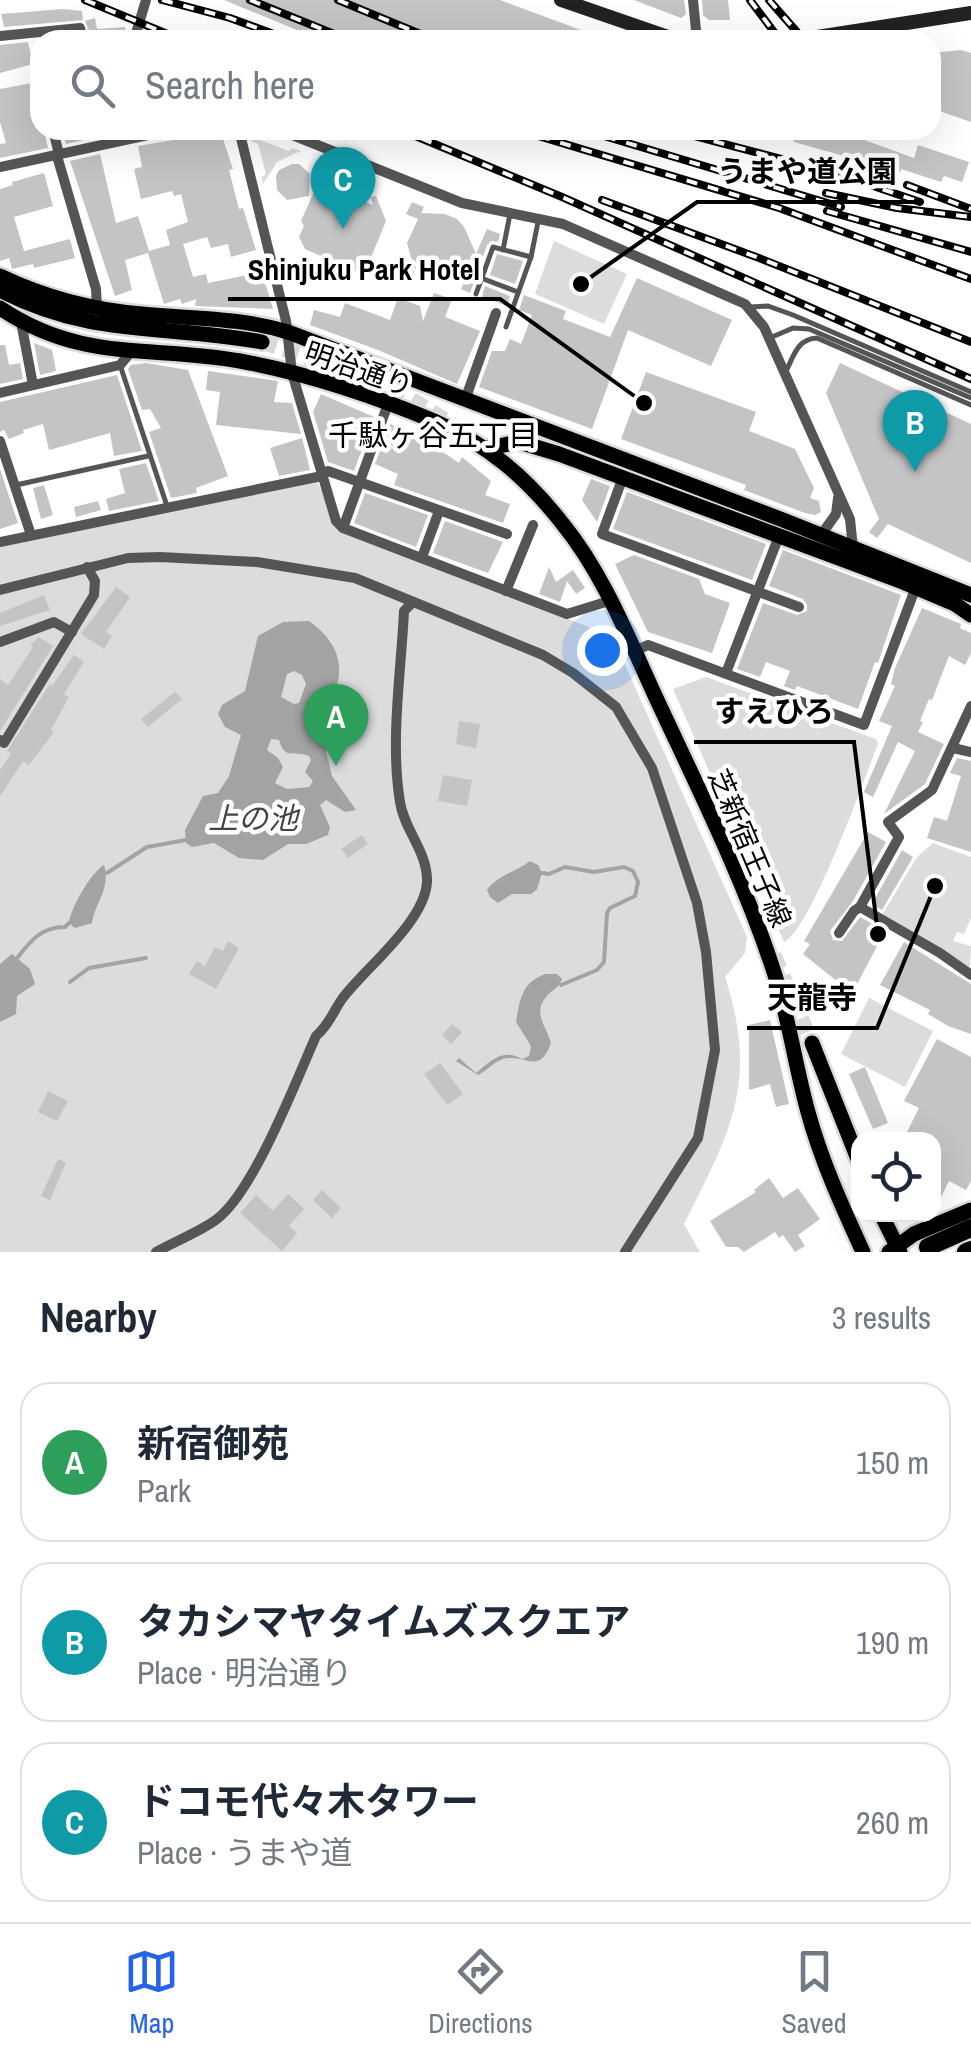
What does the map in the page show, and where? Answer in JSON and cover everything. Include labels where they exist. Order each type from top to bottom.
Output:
[{"type":"highway","points":[[928,1246],[971,1228]]},
{"type":"main road","points":[[561,0],[601,7],[654,30]]},
{"type":"main road","points":[[862,30],[971,13]]},
{"type":"main road","name":"明治通り","points":[[0,276],[50,296],[97,307],[146,315],[224,318],[288,332],[821,535],[970,607]]},
{"type":"main road","points":[[0,290],[80,321],[124,329],[219,334],[262,342]]},
{"type":"main road","name":"明治通り","points":[[0,308],[22,322],[126,358],[204,355],[292,373],[388,404],[488,448],[520,442],[779,536],[918,580]]},
{"type":"main road","name":"芝新宿王子線","points":[[488,448],[563,524],[609,600],[634,652],[713,822],[768,957],[808,1112],[862,1252]]},
{"type":"main road","points":[[812,1043],[851,1141]]},
{"type":"main road","points":[[884,1222],[895,1250],[914,1234],[971,1210]]},
{"type":"street","points":[[693,0],[695,30]]},
{"type":"street","points":[[136,30],[145,2]]},
{"type":"street","points":[[0,36],[30,33]]},
{"type":"street","points":[[55,140],[96,289],[97,307]]},
{"type":"street","points":[[103,140],[104,144]]},
{"type":"street","points":[[0,166],[123,140]]},
{"type":"street","points":[[241,140],[288,332],[292,373],[336,521],[343,528],[568,614],[609,600]]},
{"type":"street","points":[[305,140],[462,203],[572,228],[750,307],[769,338],[850,519],[853,548]]},
{"type":"street","points":[[465,400],[496,313]]},
{"type":"street","points":[[22,322],[21,334],[33,386]]},
{"type":"street","points":[[0,393],[126,358]]},
{"type":"street","points":[[343,528],[388,404]]},
{"type":"street","points":[[0,440],[31,535]]},
{"type":"street","points":[[0,542],[322,476],[328,471],[507,534]]},
{"type":"street","points":[[623,477],[602,534],[798,607]]},
{"type":"street","points":[[821,535],[836,514],[838,497]]},
{"type":"street","points":[[422,558],[439,510]]},
{"type":"street","points":[[506,591],[532,525]]},
{"type":"street","points":[[726,673],[779,536]]},
{"type":"street","points":[[0,590],[128,558],[160,556],[257,562],[355,578],[544,656],[573,672],[616,707],[652,768],[697,903],[716,1050],[698,1138],[625,1252]]},
{"type":"street","points":[[0,740],[4,743],[94,596],[95,581],[88,567]]},
{"type":"street","points":[[634,652],[648,645],[864,724],[918,580]]},
{"type":"street","points":[[156,1252],[218,1218],[236,1196],[255,1169],[316,1036],[327,1026],[342,999],[392,945],[420,902],[427,884],[423,856],[401,808],[397,752],[404,610],[413,602]]},
{"type":"street","points":[[0,642],[54,622],[72,632]]},
{"type":"street","points":[[839,933],[860,907],[899,837],[888,822],[932,790],[971,706]]},
{"type":"street","points":[[953,748],[971,752]]},
{"type":"street","points":[[860,907],[971,975]]},
{"type":"lane","points":[[503,250],[510,213]]},
{"type":"lane","points":[[506,327],[531,258],[538,219]]},
{"type":"lane","points":[[476,294],[493,247],[531,258]]},
{"type":"lane","points":[[482,278],[518,292]]},
{"type":"lane","points":[[750,307],[768,306],[793,314],[971,399]]},
{"type":"lane","points":[[769,338],[794,328],[809,329],[971,399]]},
{"type":"lane","points":[[784,373],[800,344],[817,338],[971,399]]},
{"type":"lane","points":[[126,358],[148,456],[168,508]]},
{"type":"lane","points":[[16,485],[148,456]]},
{"type":"shaded area","points":[[251,141],[301,151],[277,162],[263,184],[266,174],[258,144]]},
{"type":"shaded area","points":[[554,241],[627,274],[604,324],[535,294]]},
{"type":"shaded area","points":[[317,481],[339,530],[612,636],[747,937],[745,953],[725,977],[740,1047],[735,1105],[715,1161],[684,1224],[700,1252],[0,1252],[0,547]]},
{"type":"shaded area","points":[[706,677],[876,739],[878,744],[822,883],[808,911],[784,942],[673,689]]},
{"type":"shaded area","points":[[933,843],[971,857],[971,918],[964,934],[957,932],[953,941],[971,946],[970,970],[882,915],[917,857]]},
{"type":"shaded area","points":[[869,998],[933,1031],[905,1087],[841,1054]]},
{"type":"water","name":"上の池","points":[[309,621],[327,637],[335,651],[339,666],[338,726],[326,751],[332,776],[356,810],[345,812],[326,800],[320,805],[330,827],[328,835],[306,844],[288,844],[263,860],[239,858],[214,843],[192,847],[186,843],[185,830],[203,796],[218,793],[229,776],[241,735],[225,727],[218,714],[222,705],[245,691],[258,636],[283,622]],"holes":[[[294,671],[302,675],[306,684],[299,703],[294,704],[281,697],[287,674]],[[271,739],[279,740],[287,753],[309,756],[305,772],[313,781],[309,787],[287,789],[275,783],[283,767],[267,750]]]},
{"type":"water","points":[[530,861],[542,873],[537,889],[531,894],[512,894],[498,903],[490,897],[487,890],[491,885]]},
{"type":"water","points":[[104,865],[104,888],[92,923],[75,928],[69,923],[73,909],[88,882]]},
{"type":"water","points":[[12,954],[30,969],[35,984],[17,996],[16,1014],[0,1022],[0,964]]},
{"type":"water","points":[[545,974],[557,974],[562,979],[540,1009],[551,1043],[543,1058],[538,1061],[504,1059],[478,1075],[456,1061],[459,1058],[476,1073],[503,1055],[522,1059],[529,1056],[531,1046],[516,1022],[519,1006],[526,987]]},
{"type":"building","points":[[224,0],[500,0],[581,30],[297,30]]},
{"type":"building","points":[[634,0],[684,0],[686,14],[681,18]]},
{"type":"building","points":[[702,0],[728,0],[730,20],[709,20],[703,15]]},
{"type":"building","points":[[82,11],[83,20],[4,27],[1,14]]},
{"type":"building","points":[[95,18],[97,29],[125,30],[89,30],[85,21]]},
{"type":"building","points":[[28,42],[30,65],[0,73],[0,45]]},
{"type":"building","points":[[941,52],[971,53],[971,122],[941,112]]},
{"type":"building","points":[[30,83],[30,140],[46,140],[48,148],[0,158],[0,144],[6,143],[0,122],[0,89]]},
{"type":"building","points":[[173,140],[223,140],[233,169],[229,170],[239,209],[243,208],[256,250],[231,257],[228,244],[211,248],[207,237],[183,244],[193,277],[206,274],[208,283],[262,272],[273,309],[195,306],[196,299],[164,304],[148,253],[125,260],[132,290],[115,296],[70,161],[100,154],[116,223],[138,216],[149,251],[170,245],[166,230],[188,222],[181,194],[174,196],[172,191],[141,199],[134,169],[142,167],[138,146]]},
{"type":"building","points":[[864,140],[914,158],[918,145],[969,162],[962,182],[944,176],[941,182],[794,142]]},
{"type":"building","points":[[292,164],[299,164],[310,174],[309,196],[287,200],[277,190],[276,176]]},
{"type":"building","points":[[44,173],[53,206],[14,217],[24,251],[70,239],[75,258],[12,269],[9,258],[0,261],[0,189]]},
{"type":"building","points":[[330,187],[373,205],[371,197],[376,196],[386,221],[367,267],[355,271],[305,249],[299,237],[304,226],[301,221],[313,194]]},
{"type":"building","points":[[412,202],[424,207],[421,213],[457,219],[476,254],[487,229],[500,234],[498,242],[487,245],[470,293],[461,289],[473,262],[439,278],[441,274],[414,268],[407,243],[418,219],[406,214]]},
{"type":"building","points":[[497,254],[523,261],[515,284],[490,275]]},
{"type":"building","points":[[412,265],[415,277],[388,279],[386,270]]},
{"type":"building","points":[[637,278],[732,320],[711,366],[628,330],[592,429],[479,387],[492,351],[505,351],[510,339],[521,344],[532,315],[519,310],[524,295],[566,311],[563,319],[610,337]]},
{"type":"building","points":[[485,286],[510,296],[507,306],[482,297]]},
{"type":"building","points":[[434,293],[452,299],[445,317],[480,331],[457,384],[310,325],[314,310],[340,317],[345,303],[390,320],[398,298],[420,306],[423,321]]},
{"type":"building","points":[[34,343],[52,350],[56,371],[40,375]]},
{"type":"building","points":[[0,345],[5,345],[9,365],[20,363],[23,379],[0,384]]},
{"type":"building","points":[[146,363],[188,370],[228,476],[196,488],[197,493],[171,498],[149,432],[161,428],[150,409],[142,410],[128,369]]},
{"type":"building","points":[[840,363],[971,424],[971,563],[888,524],[877,538],[869,532],[879,519],[826,393]]},
{"type":"building","points":[[208,371],[278,381],[274,402],[292,403],[301,434],[216,425],[220,392],[206,390]]},
{"type":"building","points":[[646,372],[756,412],[749,431],[795,449],[814,488],[810,498],[819,501],[821,512],[805,513],[744,490],[746,485],[621,439]]},
{"type":"building","points":[[117,375],[142,451],[114,456],[110,433],[49,450],[43,424],[9,439],[4,430],[0,432],[0,402]]},
{"type":"building","points":[[321,394],[374,417],[354,471],[328,462],[313,412]]},
{"type":"building","points":[[390,424],[419,436],[459,463],[462,457],[491,481],[485,495],[510,504],[503,523],[394,485],[398,474],[375,464]]},
{"type":"building","points":[[302,438],[310,470],[279,476],[270,448]]},
{"type":"building","points":[[146,463],[159,501],[109,511],[106,499],[125,493],[119,469]]},
{"type":"building","points":[[0,469],[18,523],[0,529]]},
{"type":"building","points":[[591,479],[610,486],[597,522],[582,500]]},
{"type":"building","points":[[44,485],[53,515],[41,519],[33,488]]},
{"type":"building","points":[[627,492],[766,544],[752,580],[613,529]]},
{"type":"building","points":[[365,493],[428,515],[416,547],[354,523]]},
{"type":"building","points":[[98,501],[101,510],[76,517],[74,507]]},
{"type":"building","points":[[445,521],[503,542],[488,573],[433,553]]},
{"type":"building","points":[[783,550],[901,595],[858,709],[797,686],[795,690],[784,686],[790,671],[766,662],[760,677],[737,669],[763,603],[797,615],[807,611],[803,599],[769,586]]},
{"type":"building","points":[[634,555],[699,579],[705,594],[730,603],[712,653],[648,632],[615,564]]},
{"type":"building","points":[[549,567],[556,582],[573,570],[585,588],[576,594],[567,581],[560,602],[539,594]]},
{"type":"building","points":[[116,587],[130,597],[106,632],[112,636],[104,649],[81,634]]},
{"type":"building","points":[[44,595],[50,610],[0,626],[0,613]]},
{"type":"building","points":[[922,608],[961,624],[960,628],[971,633],[971,653],[965,665],[949,656],[920,721],[923,722],[918,732],[944,744],[925,784],[884,814],[915,751],[898,742],[873,797],[864,792],[892,726],[879,721],[895,686],[891,684],[895,668]]},
{"type":"building","points":[[39,637],[53,646],[0,731],[0,679],[8,685],[33,647],[30,645]]},
{"type":"building","points":[[74,655],[84,662],[64,694],[69,697],[51,730],[54,732],[29,765],[23,761],[0,796],[0,770],[11,754],[7,751],[50,684]]},
{"type":"building","points":[[175,692],[182,699],[148,727],[141,719]]},
{"type":"building","points":[[459,721],[480,724],[476,748],[456,744]]},
{"type":"building","points":[[957,758],[971,761],[971,852],[927,838],[934,817],[947,821],[961,776],[950,773]]},
{"type":"building","points":[[443,775],[472,780],[467,806],[438,801]]},
{"type":"building","points":[[868,832],[886,842],[853,901],[830,931],[833,940],[842,941],[860,917],[885,931],[856,986],[840,978],[838,982],[803,954],[810,944],[804,941]]},
{"type":"building","points":[[362,835],[368,844],[348,858],[341,849]]},
{"type":"building","points":[[902,850],[913,857],[882,910],[872,904]]},
{"type":"building","points":[[228,941],[239,948],[216,989],[189,974],[197,961],[205,966],[215,947],[223,951]]},
{"type":"building","points":[[904,942],[971,984],[971,1034],[948,1026],[928,1014],[930,1010],[880,985]]},
{"type":"building","points":[[770,1020],[789,1104],[776,1107],[770,1084],[749,1090],[749,1025]]},
{"type":"building","points":[[452,1024],[462,1032],[451,1044],[442,1035]]},
{"type":"building","points":[[937,1039],[971,1057],[971,1181],[966,1190],[949,1181],[941,1197],[941,1132],[907,1132],[919,1108],[904,1101]]},
{"type":"building","points":[[440,1063],[463,1094],[447,1105],[424,1074]]},
{"type":"building","points":[[865,1067],[888,1123],[873,1129],[849,1074]]},
{"type":"building","points":[[48,1091],[68,1101],[57,1121],[38,1112]]},
{"type":"building","points":[[58,1159],[66,1163],[50,1200],[41,1196]]},
{"type":"building","points":[[769,1178],[783,1198],[798,1188],[820,1219],[798,1235],[805,1246],[795,1252],[783,1235],[779,1238],[775,1232],[744,1252],[738,1247],[726,1247],[710,1221],[756,1192]]},
{"type":"building","points":[[322,1190],[341,1208],[332,1218],[313,1200]]},
{"type":"building","points":[[288,1194],[304,1209],[289,1226],[297,1233],[282,1251],[240,1213],[256,1195],[273,1211]]},
{"type":"waterway","points":[[107,873],[147,847],[186,840]]},
{"type":"waterway","points":[[542,873],[565,867],[594,872],[624,867],[633,871],[638,882],[635,896],[607,913],[604,962],[597,970],[561,985]]},
{"type":"waterway","points":[[18,957],[38,935],[69,923]]},
{"type":"waterway","points":[[70,982],[89,968],[146,958]]},
{"type":"tunnel","points":[[262,342],[392,387],[463,431]]},
{"type":"tunnel","points":[[774,955],[812,1043]]},
{"type":"railway","points":[[85,0],[158,30]]},
{"type":"railway","points":[[162,0],[263,30]]},
{"type":"railway","points":[[250,0],[324,30]]},
{"type":"railway","points":[[338,0],[411,30]]},
{"type":"railway","points":[[750,0],[772,30]]},
{"type":"railway","points":[[769,0],[795,30]]},
{"type":"railway","points":[[425,140],[971,379]]},
{"type":"railway","points":[[551,140],[779,208],[971,279]]},
{"type":"railway","points":[[617,140],[841,207]]},
{"type":"railway","points":[[709,140],[835,173],[920,202]]},
{"type":"railway","points":[[907,185],[971,209]]},
{"type":"railway","points":[[826,193],[897,208],[971,217]]},
{"type":"railway","points":[[602,200],[971,342]]},
{"type":"railway","points":[[827,211],[971,252]]},
{"type":"place","name":"ドコモ代々木タワー","points":[[343,229]]},
{"type":"place","name":"うまや道公園","points":[[581,284]]},
{"type":"place","name":"Shinjuku Park Hotel","points":[[644,403]]},
{"type":"place","name":"タカシマヤタイムズスクエア","points":[[915,472]]},
{"type":"place","name":"新宿御苑","points":[[336,766]]},
{"type":"place","name":"天龍寺","points":[[935,886]]},
{"type":"place","name":"すえひろ","points":[[878,934]]},
{"type":"district","name":"千駄ヶ谷五丁目","points":[[433,435]]}]
